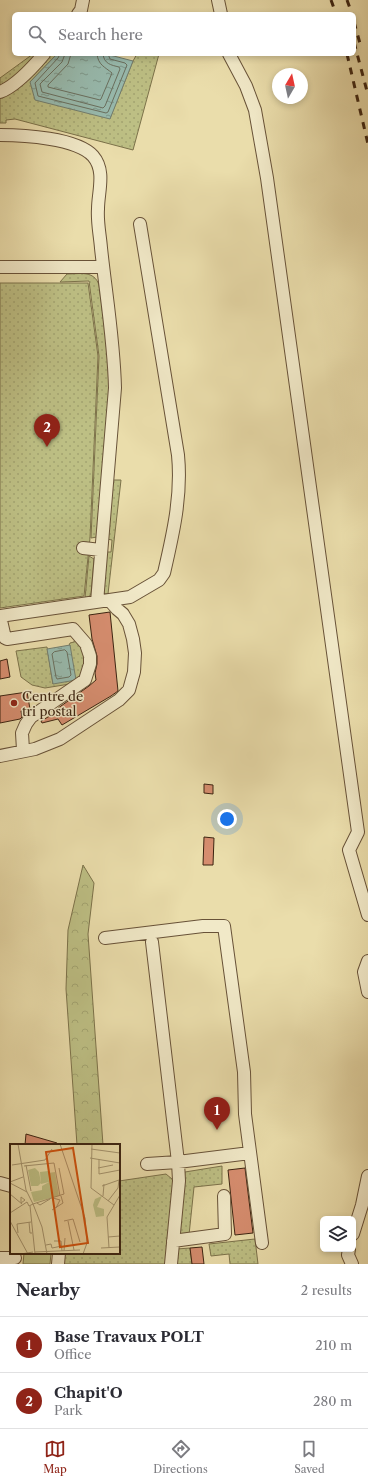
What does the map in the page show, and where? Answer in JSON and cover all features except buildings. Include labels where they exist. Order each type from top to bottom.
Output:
[{"type":"street","points":[[80,12],[84,0]]},
{"type":"street","points":[[218,0],[221,12]]},
{"type":"street","points":[[0,92],[7,89],[35,66],[42,56]]},
{"type":"street","points":[[230,56],[246,86],[255,110],[267,178],[358,832],[349,850],[368,914]]},
{"type":"street","points":[[0,135],[36,136],[81,147],[94,157],[100,172],[98,210],[103,267],[115,360],[115,388],[97,602]]},
{"type":"street","points":[[24,750],[26,734],[23,729],[31,717],[83,682],[89,670],[90,656],[86,644],[73,629],[7,639],[3,634],[0,616],[130,597],[159,580],[164,573],[176,518],[180,475],[140,224]]},
{"type":"street","points":[[0,267],[103,267]]},
{"type":"street","points":[[83,548],[101,550]]},
{"type":"street","points":[[0,756],[35,749],[60,739],[120,700],[129,690],[134,672],[135,653],[133,639],[129,624],[123,614],[110,601]]},
{"type":"street","points":[[105,938],[203,926],[224,926],[244,1072],[245,1114],[262,1243]]},
{"type":"street","points":[[152,942],[178,1162],[179,1181],[171,1264]]},
{"type":"street","points":[[368,961],[364,972],[368,992]]},
{"type":"street","points":[[147,1164],[178,1162],[250,1152]]},
{"type":"street","points":[[356,1222],[368,1176]]},
{"type":"street","points":[[0,1183],[10,1186]]},
{"type":"street","points":[[173,1242],[226,1234],[224,1196]]},
{"type":"street","points":[[348,1252],[348,1255],[352,1264]]},
{"type":"street","points":[[58,1264],[59,1254]]},
{"type":"street","points":[[0,1258],[15,1258]]},
{"type":"green space","points":[[30,56],[35,56],[20,73],[0,87],[0,78]]},
{"type":"green space","points":[[47,56],[55,56],[30,82],[110,118],[136,56],[158,56],[133,150],[15,119],[6,120],[6,123],[0,123],[0,97]]},
{"type":"green space","points":[[67,274],[86,274],[97,280],[99,285],[110,366],[110,386],[97,537],[91,538],[99,356],[89,281],[60,282]]},
{"type":"green space","points":[[0,283],[88,283],[98,356],[90,538],[84,596],[0,608]]},
{"type":"green space","points":[[112,480],[121,480],[108,594],[104,594],[103,587],[106,552],[111,552],[112,540],[107,539]]},
{"type":"green space","points":[[89,556],[94,559],[91,594],[89,597],[85,598]]},
{"type":"green space","points":[[75,638],[86,652],[84,674],[76,683],[45,688],[32,685],[21,677],[16,651],[47,647],[53,684],[70,643],[74,642]]},
{"type":"green space","points":[[83,865],[94,883],[88,934],[103,1144],[77,1144],[66,989],[68,930]]},
{"type":"green space","points":[[222,1166],[222,1184],[194,1187],[189,1235],[179,1236],[185,1172]]},
{"type":"green space","points":[[166,1174],[172,1179],[174,1185],[166,1264],[61,1264],[62,1254],[120,1254],[120,1181]]},
{"type":"green space","points":[[255,1239],[258,1264],[230,1264],[229,1254],[211,1256],[209,1244]]},
{"type":"green space","points":[[190,1248],[192,1264],[175,1264],[177,1249]]},
{"type":"green space","points":[[24,1254],[51,1254],[50,1264],[23,1264]]},
{"type":"water","points":[[55,56],[114,56],[133,61],[110,119],[35,100],[30,82]]},
{"type":"water","points":[[70,645],[76,680],[53,684],[47,649]]},
{"type":"railway","points":[[331,0],[335,12]]},
{"type":"railway","points":[[347,0],[351,12]]},
{"type":"railway","points":[[356,29],[361,47]]},
{"type":"railway","points":[[356,50],[368,95]]},
{"type":"railway","points":[[347,56],[368,144]]},
{"type":"place","name":"Chapit'O","points":[[47,447]]},
{"type":"place","name":"Centre de tri postal","points":[[14,703]]},
{"type":"place","name":"Base Travaux POLT","points":[[217,1130]]}]
